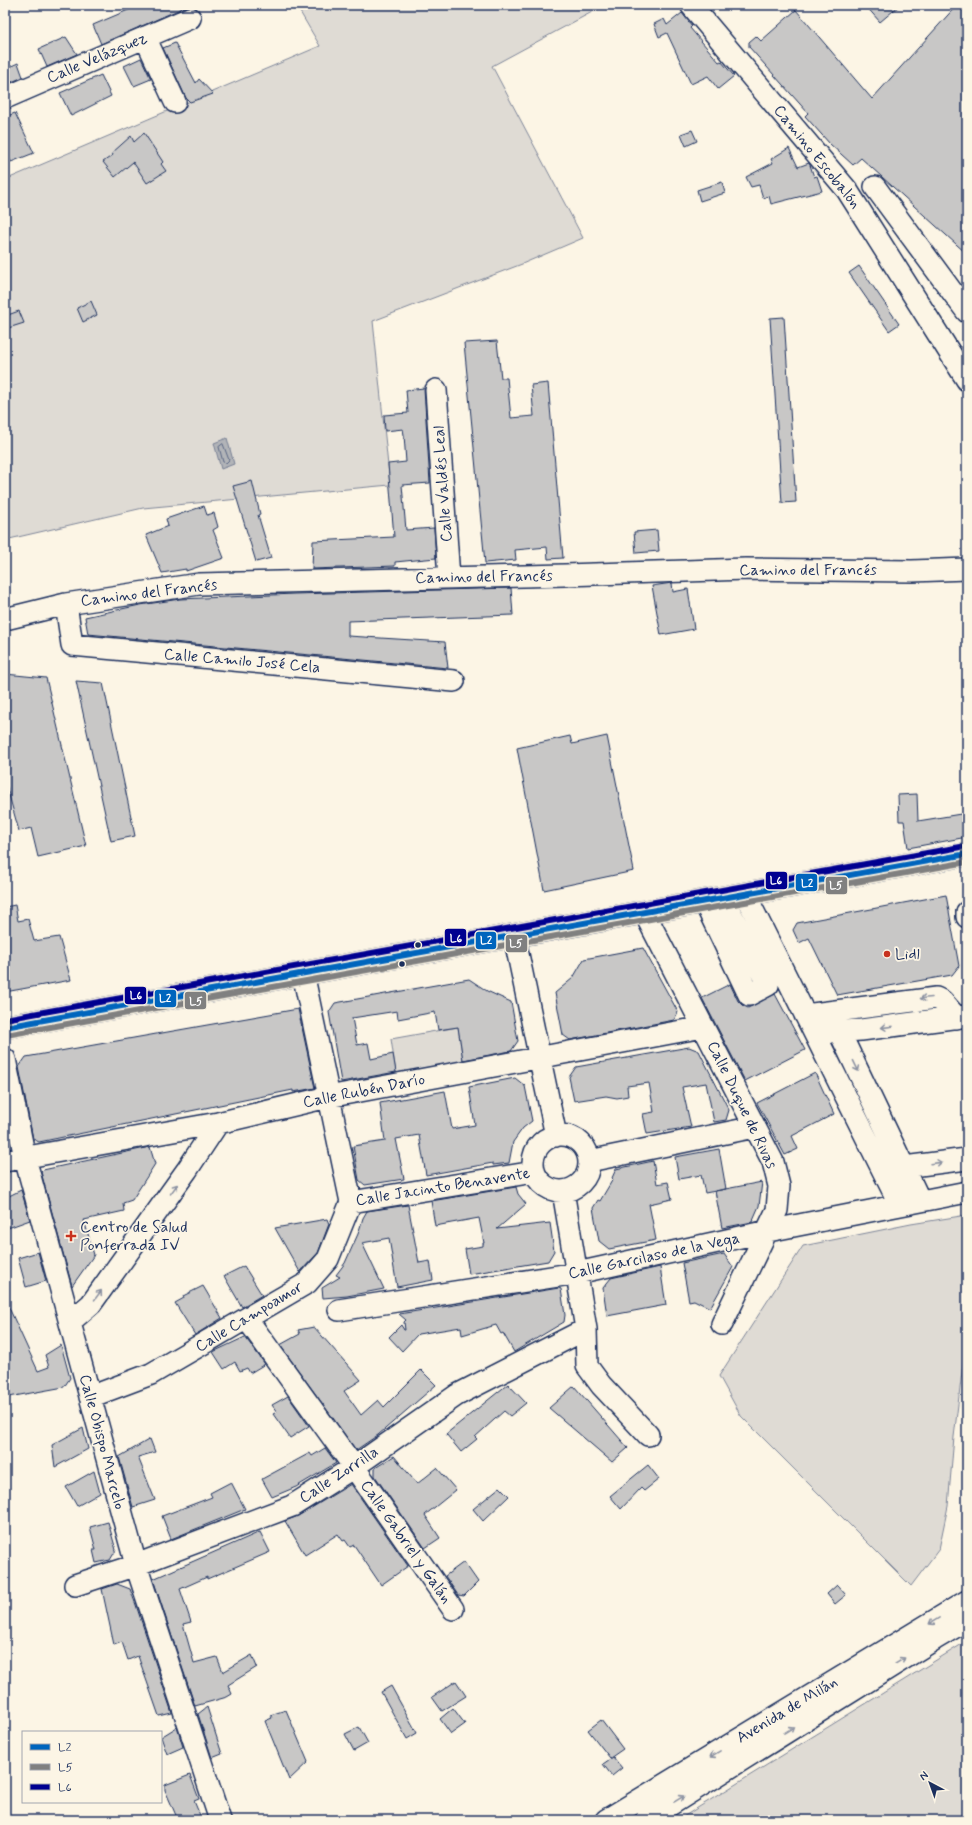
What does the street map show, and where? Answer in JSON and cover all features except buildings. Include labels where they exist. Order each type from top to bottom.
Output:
[{"type":"main road","points":[[5,1027],[967,854]]},
{"type":"street","name":"Camino Escobalón","points":[[691,5],[847,190],[967,380]]},
{"type":"street","name":"Calle Velázquez","points":[[5,98],[190,18]]},
{"type":"street","points":[[144,38],[175,102]]},
{"type":"street","points":[[874,187],[967,312]]},
{"type":"street","name":"Calle Valdés Leal","points":[[436,390],[449,578]]},
{"type":"street","name":"Camino del Francés","points":[[5,619],[66,604],[199,584],[746,569],[912,571],[967,569]]},
{"type":"street","name":"Calle Camilo José Cela","points":[[66,604],[72,645],[454,681]]},
{"type":"street","points":[[745,894],[900,1205]]},
{"type":"street","name":"Calle Duque de Rivas","points":[[644,912],[773,1162],[778,1186],[777,1210],[768,1232],[722,1324]]},
{"type":"street","points":[[967,912],[967,917]]},
{"type":"street","points":[[514,935],[556,1136]]},
{"type":"street","points":[[303,973],[351,1202]]},
{"type":"street","points":[[810,1024],[929,998],[936,998],[942,1001],[962,1017]]},
{"type":"street","points":[[810,1024],[839,1031],[861,1030],[962,1017]]},
{"type":"street","name":"Calle Rubén Darío","points":[[15,1159],[218,1123],[328,1097],[703,1027]]},
{"type":"street","points":[[839,1031],[920,1201]]},
{"type":"street","name":"Calle Obispo Marcelo","points":[[5,1059],[15,1159],[70,1322],[136,1565],[220,1820]]},
{"type":"street","points":[[70,1322],[92,1304],[187,1170],[218,1123]]},
{"type":"street","points":[[589,1161],[755,1127]]},
{"type":"street","points":[[556,1136],[569,1137],[579,1142],[585,1150],[589,1161],[587,1174],[576,1187],[564,1191],[547,1188],[539,1181],[534,1172],[534,1155],[545,1141],[556,1136]]},
{"type":"street","points":[[904,1167],[967,1159]]},
{"type":"street","name":"Calle Jacinto Benavente","points":[[351,1202],[534,1172]]},
{"type":"street","points":[[564,1191],[586,1329],[587,1366],[601,1385],[648,1435]]},
{"type":"street","name":"Calle Garcilaso de la Vega","points":[[339,1310],[577,1273],[768,1232],[967,1192]]},
{"type":"street","name":"Calle Campoamor","points":[[90,1396],[151,1374],[307,1283],[328,1259],[351,1202]]},
{"type":"street","name":"Calle Gabriel y Galán","points":[[247,1319],[453,1609]]},
{"type":"street","name":"Calle Zorrilla","points":[[75,1585],[136,1565],[292,1506],[354,1468],[457,1395],[586,1329]]},
{"type":"street","name":"Avenida de Milán","points":[[606,1820],[967,1601]]},
{"type":"street","name":"Avenida de Milán","points":[[646,1820],[934,1639],[967,1620]]},
{"type":"shaded area","points":[[296,5],[605,5],[492,66],[583,238],[522,264],[373,321],[390,485],[143,508],[5,540],[5,180],[320,46]]},
{"type":"shaded area","points":[[458,1027],[463,1061],[396,1073],[391,1039]]},
{"type":"shaded area","points":[[967,1215],[967,1331],[954,1437],[948,1506],[939,1549],[911,1586],[741,1416],[719,1376],[803,1246],[911,1224]]},
{"type":"shaded area","points":[[967,1641],[967,1820],[678,1820]]},
{"type":"water","points":[[227,438],[234,464],[221,469],[214,443]]},
{"type":"transit line","name":"L6","points":[[5,1019],[966,846]]},
{"type":"transit line","name":"L2","points":[[5,1027],[967,854]]},
{"type":"transit line","name":"L5","points":[[6,1035],[967,862]]},
{"type":"place","name":"Lidl","points":[[887,954]]},
{"type":"place","name":"Centro de Salud Ponferrada IV","points":[[71,1236]]}]
